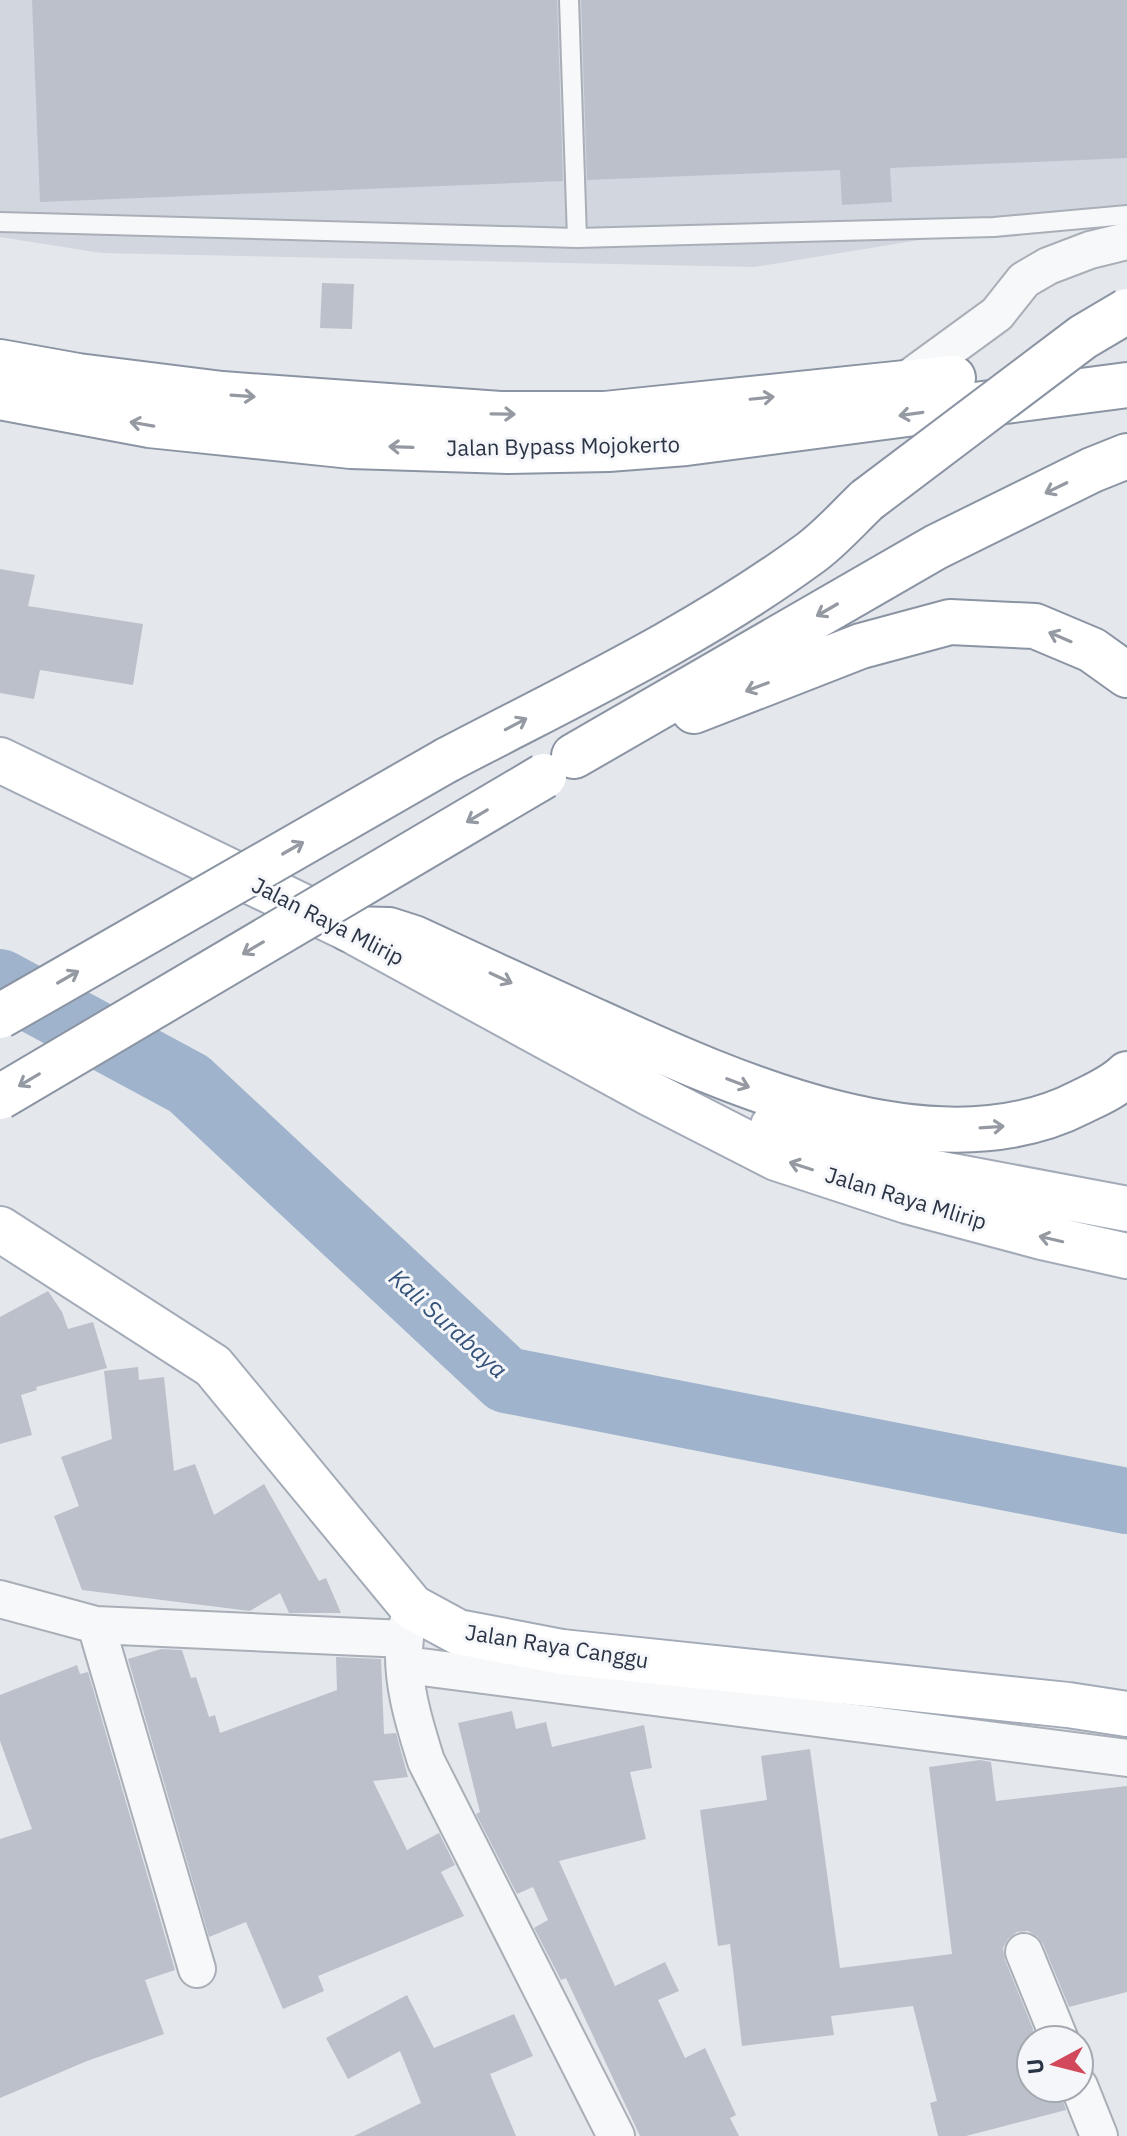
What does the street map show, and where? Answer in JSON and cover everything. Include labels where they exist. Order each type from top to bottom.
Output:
[{"type":"main road","points":[[0,1016],[447,760],[657,650],[751,594],[812,552],[867,500],[1083,337],[1127,311]]},
{"type":"main road","name":"Jalan Bypass Mojokerto","points":[[0,362],[78,376],[222,394],[500,414],[605,414],[901,384],[1127,356]]},
{"type":"main road","name":"Jalan Bypass Mojokerto","points":[[0,397],[149,425],[351,446],[508,451],[608,449],[686,443],[1127,385]]},
{"type":"main road","points":[[0,1097],[936,547],[1092,470],[1127,456]]},
{"type":"main road","points":[[559,766],[861,646],[950,622],[1035,626],[1092,650],[1127,675]]},
{"type":"main road","name":"Jalan Raya Mlirip","points":[[0,760],[349,929],[651,1094],[776,1158],[907,1201],[1127,1256]]},
{"type":"main road","points":[[349,929],[389,930],[414,938],[689,1064],[786,1101],[879,1123],[959,1129],[1008,1126],[1056,1115],[1118,1083],[1127,1074]]},
{"type":"main road","name":"Jalan Raya Mlirip","points":[[651,1094],[780,1128],[910,1168],[1127,1209]]},
{"type":"main road","name":"Jalan Raya Canggu","points":[[0,1229],[213,1366],[408,1637],[458,1632],[562,1652],[1052,1703],[1127,1714]]},
{"type":"street","points":[[901,384],[997,314],[1024,280],[1076,255],[1127,241]]},
{"type":"street","points":[[0,1599],[96,1625],[408,1637],[1127,1758]]},
{"type":"street","points":[[96,1625],[197,1969]]},
{"type":"street","points":[[408,1637],[412,1714],[426,1761],[616,2136]]},
{"type":"street","points":[[1024,1952],[1053,2024]]},
{"type":"street","points":[[1086,2104],[1099,2136]]},
{"type":"lane","points":[[569,0],[577,238]]},
{"type":"lane","points":[[0,222],[577,238],[994,227],[1127,215]]},
{"type":"shaded area","points":[[0,0],[1127,0],[1127,206],[755,267],[101,253],[0,237]]},
{"type":"building","points":[[32,0],[557,0],[563,181],[40,202]]},
{"type":"building","points":[[581,0],[1127,0],[1127,158],[890,168],[892,202],[842,205],[840,170],[587,180]]},
{"type":"building","points":[[322,283],[354,284],[352,329],[320,328]]},
{"type":"building","points":[[0,569],[35,575],[28,606],[143,624],[133,685],[40,670],[34,699],[0,693]]},
{"type":"building","points":[[48,1291],[62,1312],[68,1329],[93,1322],[107,1368],[36,1387],[37,1390],[21,1395],[32,1435],[0,1444],[0,1317]]},
{"type":"building","points":[[138,1367],[139,1380],[164,1377],[174,1471],[195,1464],[214,1515],[264,1484],[319,1581],[326,1578],[341,1613],[289,1613],[280,1593],[250,1611],[82,1590],[54,1516],[79,1506],[61,1457],[112,1439],[104,1371]]},
{"type":"building","points":[[161,1649],[182,1650],[191,1678],[196,1677],[209,1717],[215,1715],[220,1733],[337,1690],[336,1657],[381,1659],[384,1734],[396,1733],[408,1777],[373,1781],[407,1850],[439,1833],[455,1865],[441,1872],[464,1916],[318,1976],[324,1991],[283,2009],[246,1922],[209,1937],[128,1659]]},
{"type":"building","points":[[77,1665],[80,1674],[88,1672],[175,1970],[145,1980],[164,2034],[87,2061],[0,2098],[0,1839],[32,1829],[0,1741],[0,1695]]},
{"type":"building","points":[[512,1711],[516,1729],[546,1722],[552,1747],[644,1725],[652,1768],[630,1772],[646,1839],[559,1861],[615,1986],[665,1962],[679,1991],[658,2000],[685,2058],[705,2048],[736,2115],[730,2118],[739,2136],[640,2136],[566,1978],[561,1980],[534,1928],[548,1920],[533,1887],[517,1894],[476,1814],[480,1812],[458,1723]]},
{"type":"building","points":[[810,1749],[840,1968],[952,1954],[929,1767],[980,1760],[991,1762],[996,1801],[1127,1786],[1127,1992],[1069,2007],[1037,1936],[1028,1931],[1017,1932],[1003,1948],[1031,2024],[1015,2024],[1015,2104],[1064,2104],[1066,2110],[966,2136],[938,2136],[930,2103],[937,2101],[913,2006],[831,2016],[834,2035],[742,2046],[730,1944],[718,1946],[700,1810],[767,1800],[761,1756]]},
{"type":"building","points":[[407,1995],[434,2048],[514,2014],[533,2056],[490,2074],[516,2136],[354,2136],[421,2103],[400,2051],[348,2079],[326,2038]]},
{"type":"waterway","name":"Kali Surabaya","points":[[0,982],[189,1084],[506,1380],[1127,1501]]}]
